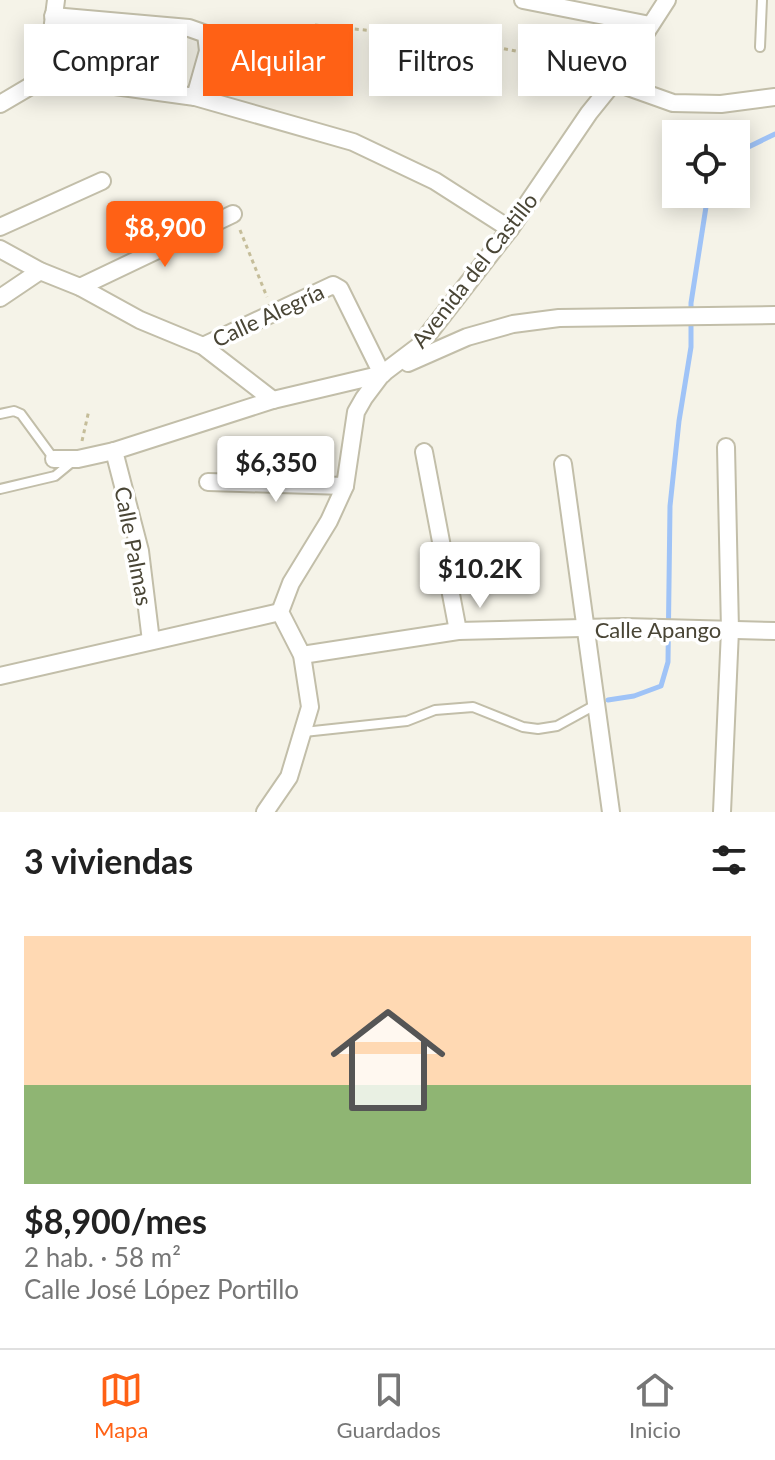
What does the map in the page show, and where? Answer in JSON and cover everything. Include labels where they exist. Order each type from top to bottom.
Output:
[{"type":"street","points":[[523,0],[561,4],[646,24]]},
{"type":"street","name":"Avenida del Castillo","points":[[651,24],[667,0]]},
{"type":"street","points":[[54,8],[189,28],[206,34],[208,51],[195,97]]},
{"type":"street","points":[[0,104],[24,90]]},
{"type":"street","points":[[655,95],[673,103],[721,104],[775,97]]},
{"type":"street","points":[[187,96],[353,142],[435,181],[510,229]]},
{"type":"street","name":"Avenida del Castillo","points":[[280,612],[291,583],[329,521],[345,486],[356,412],[382,374],[419,346],[510,229],[602,96]]},
{"type":"street","points":[[0,227],[102,181]]},
{"type":"street","points":[[80,287],[233,214]]},
{"type":"street","points":[[0,249],[140,320],[203,346],[273,400]]},
{"type":"street","points":[[0,298],[40,271]]},
{"type":"street","name":"Calle Alegría","points":[[203,346],[333,285],[340,289],[382,374]]},
{"type":"street","points":[[54,459],[77,459],[114,451],[273,400],[382,374],[467,337],[513,324],[559,318],[775,315]]},
{"type":"street","points":[[722,812],[730,630],[726,447]]},
{"type":"street","name":"Calle Palmas","points":[[114,451],[140,551],[151,641]]},
{"type":"street","points":[[424,452],[458,631]]},
{"type":"street","points":[[563,464],[611,812]]},
{"type":"street","points":[[208,482],[345,486]]},
{"type":"street","points":[[0,676],[280,612],[302,655],[310,707],[289,777],[265,812]]},
{"type":"street","name":"Calle Apango","points":[[302,655],[458,631],[670,628],[775,631]]},
{"type":"lane","points":[[760,47],[762,0]]},
{"type":"lane","points":[[0,414],[14,411],[21,414],[54,459]]},
{"type":"lane","points":[[0,489],[55,476],[77,459]]},
{"type":"lane","points":[[304,732],[407,721],[435,710],[473,707],[523,727],[538,729],[557,726],[598,704]]},
{"type":"path","points":[[353,29],[384,32],[421,42],[451,38],[518,54]]},
{"type":"path","points":[[233,214],[273,312]]},
{"type":"path","points":[[77,459],[89,410]]},
{"type":"waterway","points":[[750,146],[775,134]]},
{"type":"waterway","points":[[608,700],[634,696],[661,686],[668,662],[670,506],[691,347],[691,303],[706,208]]}]
